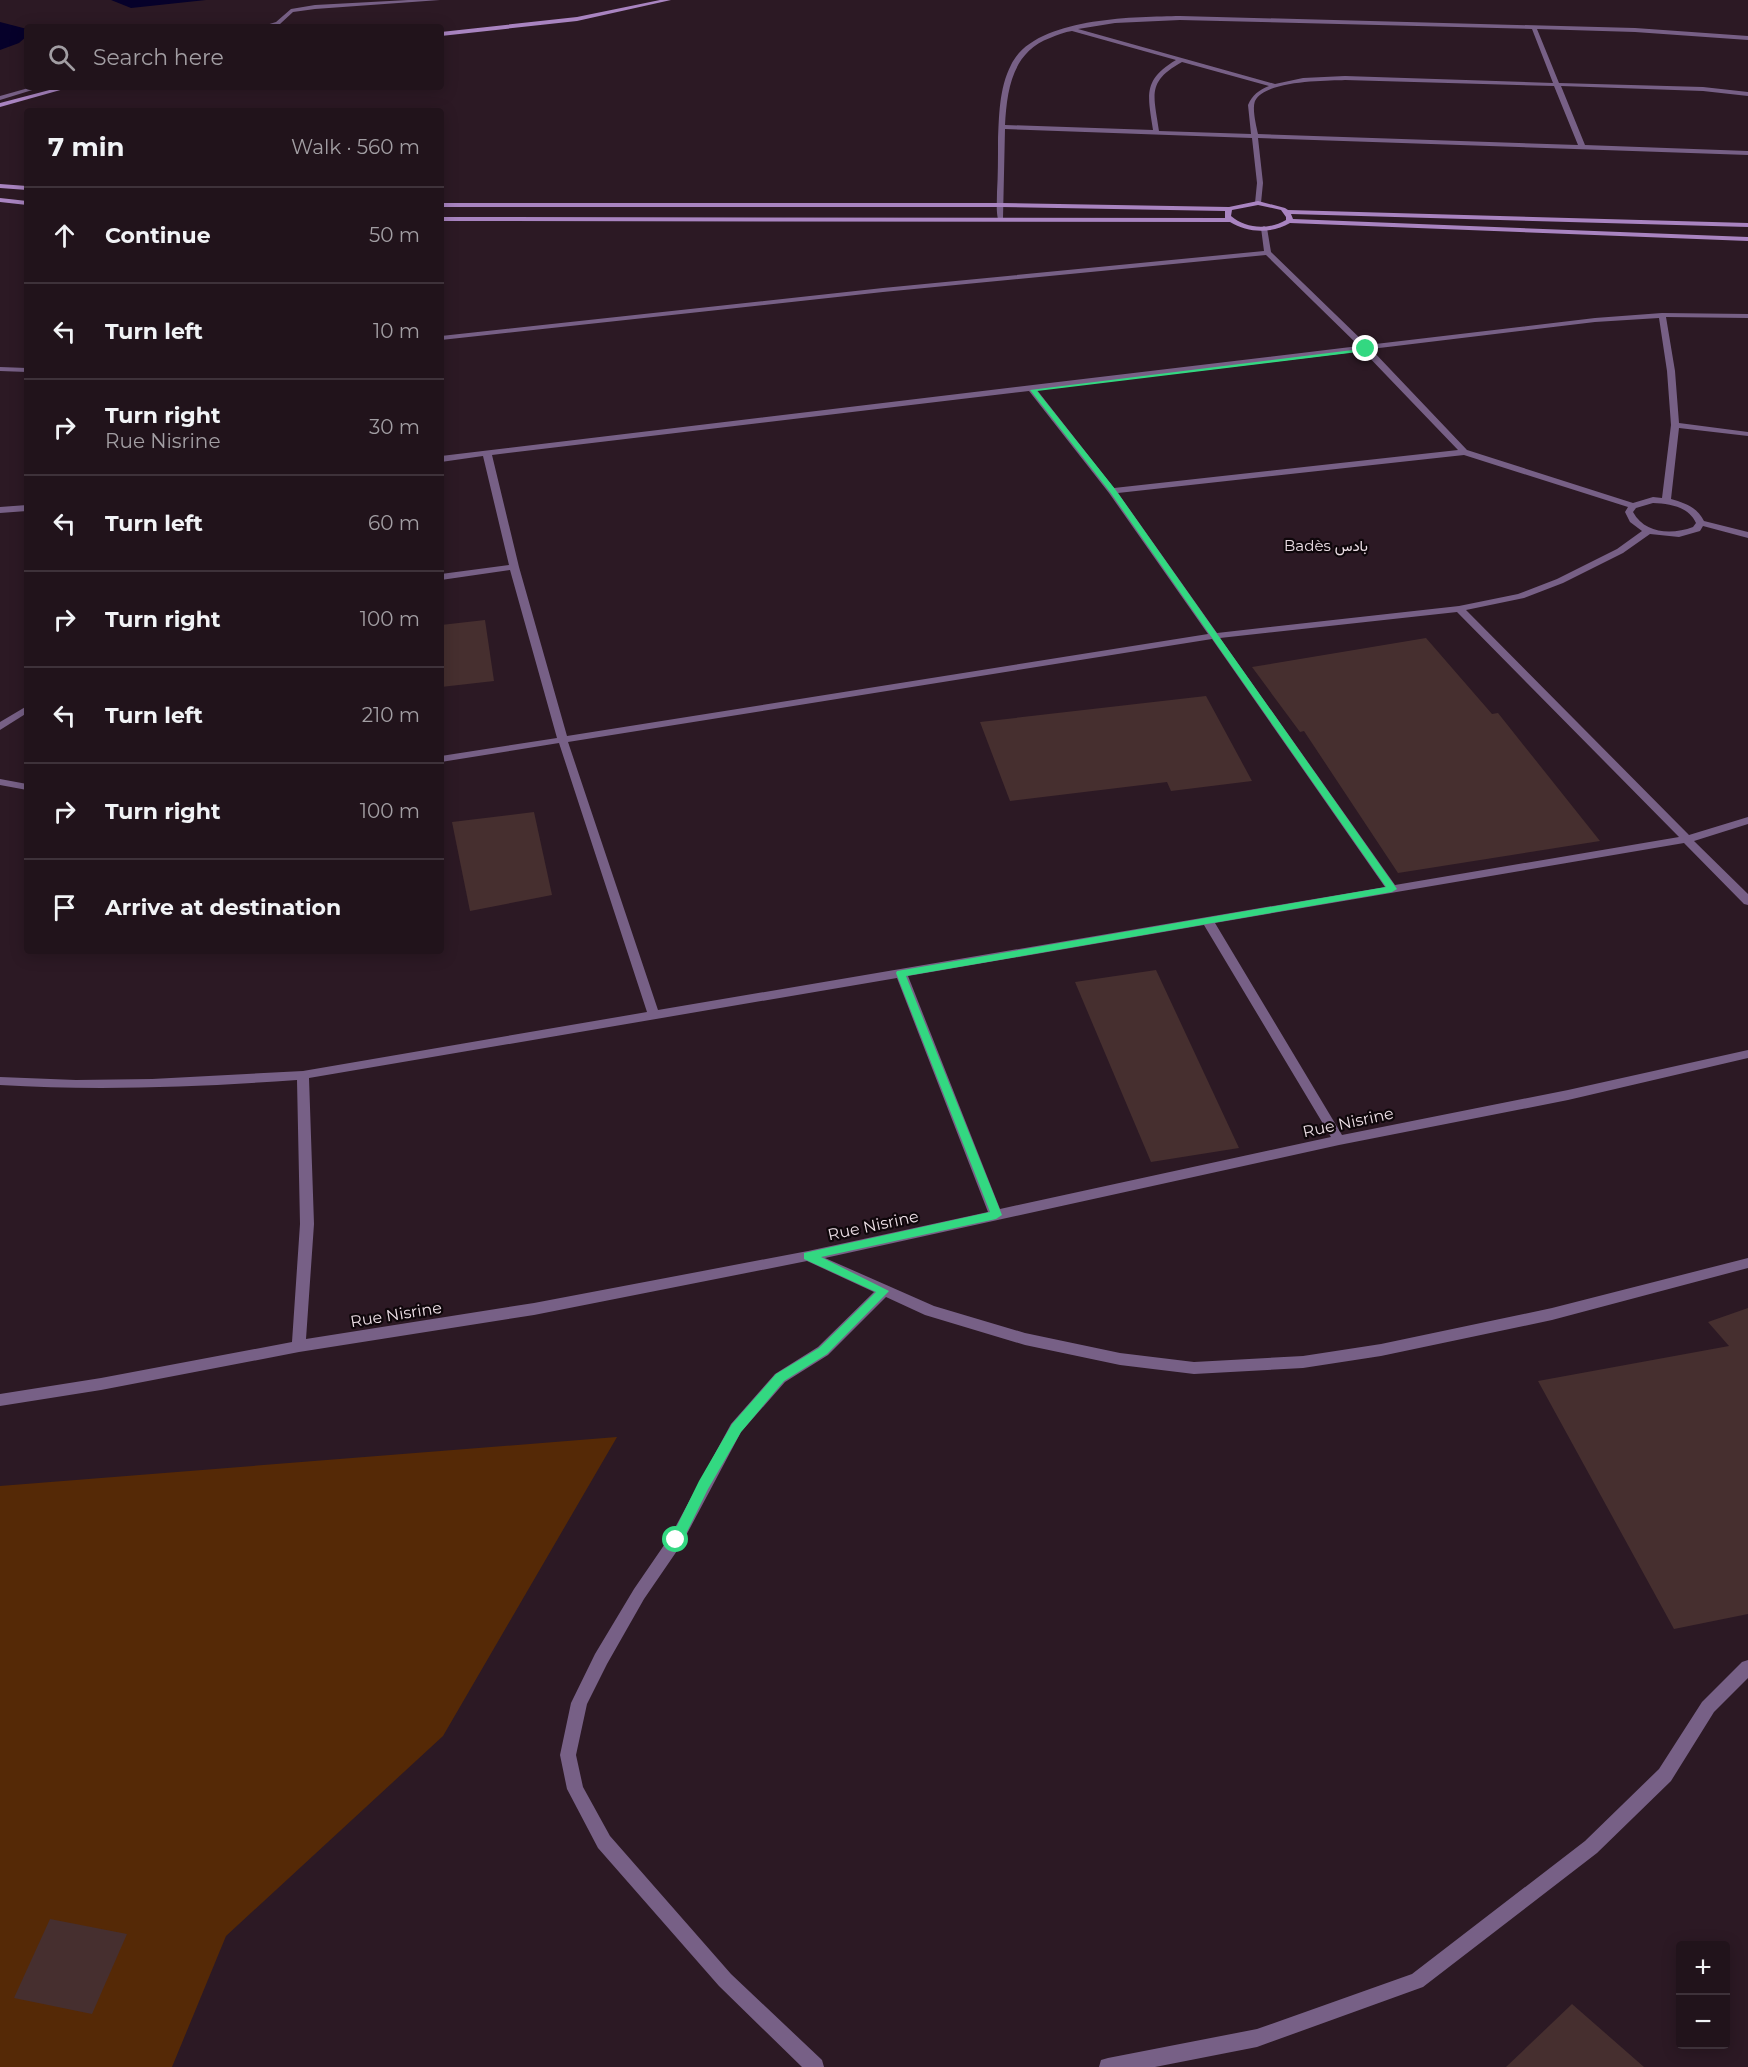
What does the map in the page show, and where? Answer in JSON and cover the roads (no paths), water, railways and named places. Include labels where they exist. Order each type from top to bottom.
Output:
[{"type":"street","points":[[274,24],[291,11],[315,7],[437,0]]},
{"type":"street","points":[[444,34],[577,19],[668,0]]},
{"type":"street","points":[[1000,218],[1003,127],[1006,97],[1014,63],[1024,51],[1035,44],[1071,29],[1121,21],[1180,18],[1693,33],[1748,38]]},
{"type":"street","points":[[1534,28],[1582,147]]},
{"type":"street","points":[[1071,29],[1275,86]]},
{"type":"street","points":[[1156,132],[1154,79],[1161,71],[1181,60]]},
{"type":"street","points":[[1258,203],[1260,183],[1251,105],[1253,98],[1275,86],[1303,80],[1345,78],[1703,89],[1748,94]]},
{"type":"street","points":[[0,98],[28,90]]},
{"type":"street","points":[[0,105],[57,90]]},
{"type":"street","points":[[1003,127],[1748,153]]},
{"type":"street","points":[[0,186],[24,188]]},
{"type":"street","points":[[0,200],[24,203]]},
{"type":"street","points":[[444,205],[1001,205],[1229,209],[1258,203],[1275,206],[1287,212],[1748,225]]},
{"type":"street","points":[[1229,209],[1226,212],[1230,220]]},
{"type":"street","points":[[1287,212],[1290,217],[1289,221]]},
{"type":"street","points":[[444,219],[1230,220],[1238,224],[1264,228],[1279,226],[1289,221],[1748,239]]},
{"type":"street","points":[[1619,221],[1624,234]]},
{"type":"street","points":[[1264,228],[1268,253],[1366,349],[1464,452]]},
{"type":"street","points":[[444,338],[872,291],[1268,253]]},
{"type":"street","points":[[1662,315],[1671,371],[1675,425],[1666,501]]},
{"type":"street","points":[[444,459],[1033,390],[1595,320],[1662,315],[1748,316]]},
{"type":"street","points":[[0,369],[24,370]]},
{"type":"street","points":[[1033,390],[1112,491],[1392,889]]},
{"type":"street","points":[[1675,425],[1748,434]]},
{"type":"street","points":[[1112,491],[1464,452],[1633,506],[1653,500],[1666,501],[1691,510],[1700,523]]},
{"type":"street","points":[[487,453],[514,567],[562,738],[653,1014]]},
{"type":"street","points":[[1633,506],[1629,512],[1631,519],[1649,531],[1676,535],[1696,529],[1700,523]]},
{"type":"street","points":[[0,510],[24,508]]},
{"type":"street","points":[[1700,523],[1748,535]]},
{"type":"street","points":[[444,758],[562,738],[928,684],[1215,636],[1459,609],[1521,596],[1560,581],[1620,551],[1649,531]]},
{"type":"street","points":[[444,577],[514,567]]},
{"type":"street","points":[[1459,609],[1748,901]]},
{"type":"street","points":[[0,727],[24,710]]},
{"type":"street","points":[[0,782],[24,786]]},
{"type":"street","points":[[0,1081],[48,1084],[176,1084],[303,1075],[1688,839],[1748,820]]},
{"type":"street","points":[[1208,922],[1339,1140]]},
{"type":"street","points":[[901,973],[996,1215]]},
{"type":"street","name":"Rue Nisrine","points":[[0,1400],[101,1384],[299,1346],[534,1309],[808,1256],[1339,1140],[1568,1095],[1748,1054]]},
{"type":"street","points":[[299,1346],[307,1224],[303,1075]]},
{"type":"street","points":[[808,1256],[930,1311],[1025,1338],[1109,1357],[1194,1368],[1242,1368],[1304,1362],[1393,1347],[1552,1314],[1748,1263]]},
{"type":"street","points":[[815,2067],[725,1980],[604,1842],[575,1789],[568,1755],[579,1703],[601,1659],[639,1594],[676,1540],[736,1428],[780,1377],[823,1351],[884,1291]]},
{"type":"street","points":[[1108,2067],[1257,2038],[1417,1981],[1591,1847],[1665,1775],[1708,1707],[1748,1666]]},
{"type":"district","name":"Badès بادس","points":[[1326,546]]}]
